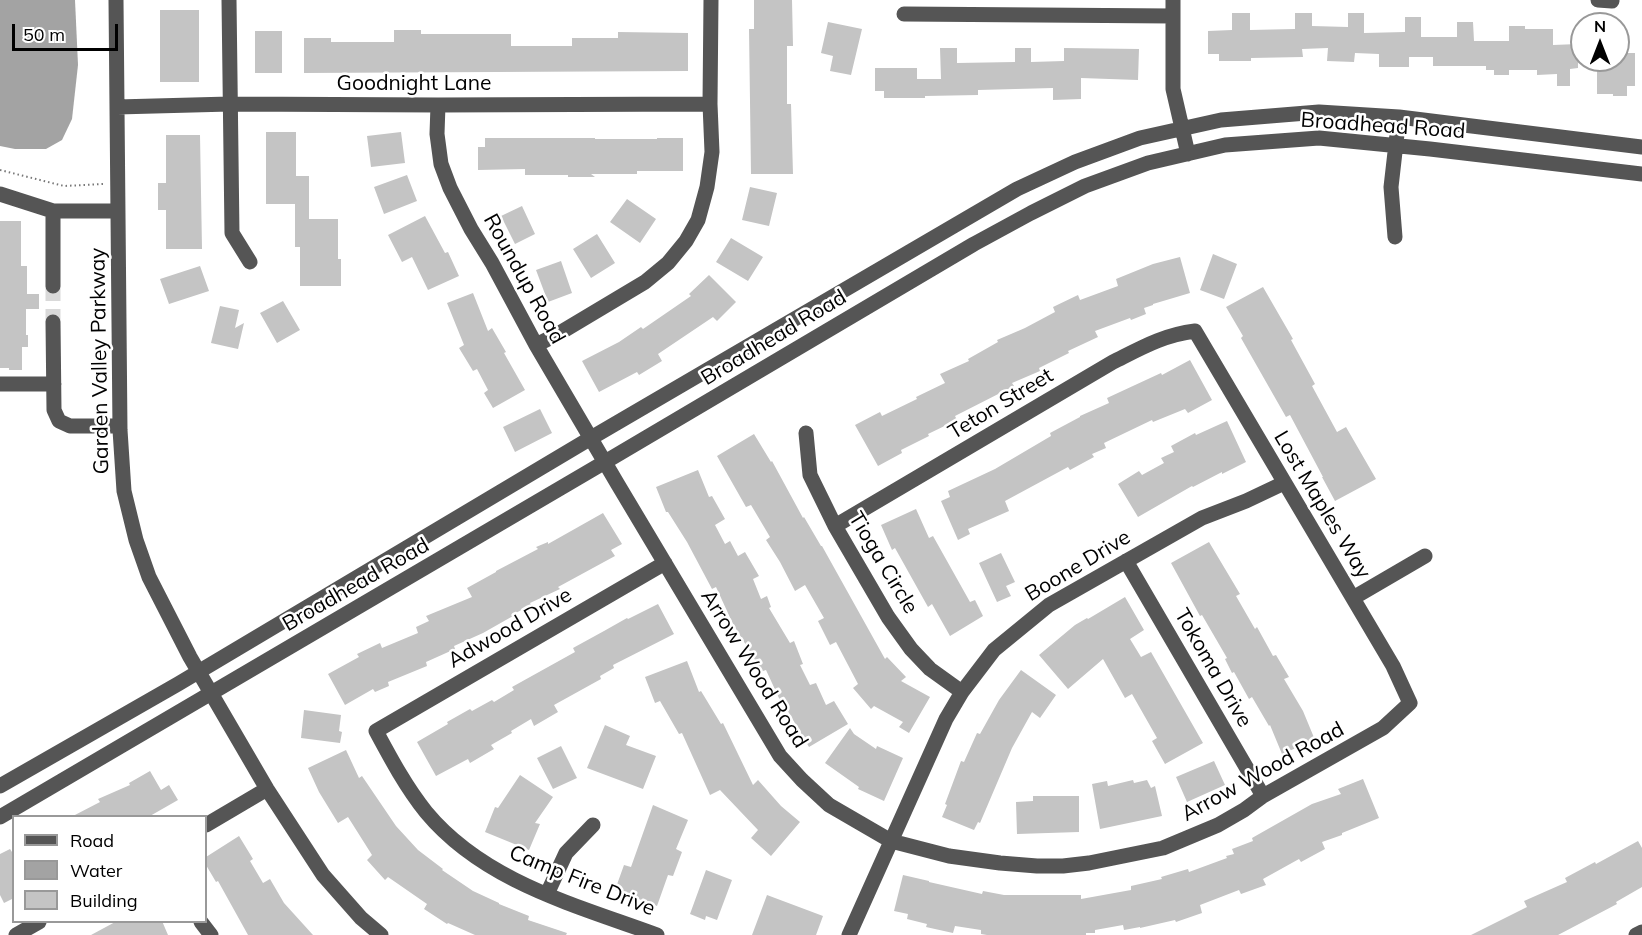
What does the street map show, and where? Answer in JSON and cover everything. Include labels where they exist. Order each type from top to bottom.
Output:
[{"type":"street","name":"Garden Valley Parkway","points":[[116,0],[120,426],[124,491],[136,540],[149,577],[198,672],[267,789],[323,875],[361,918],[381,935]]},
{"type":"street","points":[[229,0],[232,233],[250,262]]},
{"type":"street","points":[[537,345],[645,282],[668,263],[699,220],[707,188],[712,152],[711,0]]},
{"type":"street","points":[[1173,0],[1173,89],[1188,154]]},
{"type":"street","points":[[904,14],[1172,16]]},
{"type":"street","name":"Goodnight Lane","points":[[117,107],[230,104],[710,104]]},
{"type":"street","name":"Roundup Road","points":[[438,105],[437,134],[441,164],[450,188],[471,229],[605,462]]},
{"type":"street","name":"Broadhead Road","points":[[0,786],[198,672],[591,438],[1017,189],[1075,162],[1140,138],[1221,120],[1319,112],[1399,117],[1642,147]]},
{"type":"street","points":[[1395,237],[1391,187],[1399,117]]},
{"type":"street","name":"Broadhead Road","points":[[0,817],[974,244],[1085,186],[1148,163],[1225,145],[1319,138],[1642,174]]},
{"type":"street","points":[[0,194],[53,211],[118,211]]},
{"type":"street","points":[[53,211],[53,286]]},
{"type":"street","points":[[54,322],[54,410],[59,421],[70,426],[120,426]]},
{"type":"street","name":"Lost Maples Way","points":[[1195,331],[1393,666],[1410,703]]},
{"type":"street","name":"Teton Street","points":[[835,526],[1113,362],[1176,333],[1195,331]]},
{"type":"street","points":[[0,384],[54,384]]},
{"type":"street","name":"Tioga Circle","points":[[807,433],[810,475],[835,526],[888,617],[930,669],[962,692]]},
{"type":"street","name":"Arrow Wood Road","points":[[605,462],[780,756],[829,805],[891,841],[949,856],[1000,863],[1054,866],[1089,863],[1163,848],[1192,837],[1244,810],[1263,796],[1383,728],[1410,703]]},
{"type":"street","name":"Boone Drive","points":[[849,935],[946,719],[962,692],[994,650],[1049,605],[1202,518],[1284,483]]},
{"type":"street","points":[[1353,598],[1425,556]]},
{"type":"street","name":"Tokoma Drive","points":[[1126,561],[1263,796]]},
{"type":"street","name":"Adwood Drive","points":[[376,730],[664,562]]},
{"type":"street","name":"Camp Fire Drive","points":[[376,730],[408,786],[427,813],[458,844],[498,872],[621,929],[657,935]]},
{"type":"street","points":[[207,824],[267,789]]},
{"type":"street","points":[[547,894],[566,853],[593,825]]},
{"type":"street","points":[[16,935],[36,923]]},
{"type":"street","points":[[1636,935],[1642,932]]},
{"type":"path","points":[[0,170],[64,186],[118,184]]},
{"type":"water","points":[[0,0],[75,0],[78,65],[72,119],[62,140],[46,149],[15,149],[0,146]]},
{"type":"building","points":[[754,0],[792,0],[793,46],[787,46],[787,104],[791,104],[793,174],[751,174],[749,29],[754,29]]},
{"type":"building","points":[[160,10],[199,10],[199,82],[160,82]]},
{"type":"building","points":[[1232,13],[1250,13],[1250,30],[1295,29],[1295,13],[1312,13],[1312,26],[1348,27],[1348,13],[1364,13],[1364,33],[1405,32],[1405,17],[1421,17],[1421,37],[1457,37],[1457,22],[1473,22],[1474,41],[1509,41],[1509,26],[1525,26],[1525,29],[1553,29],[1553,45],[1570,44],[1570,86],[1557,86],[1557,74],[1537,75],[1537,70],[1509,70],[1509,75],[1494,75],[1494,70],[1486,70],[1486,66],[1433,66],[1433,57],[1409,57],[1409,67],[1379,67],[1379,54],[1355,53],[1354,62],[1327,61],[1328,48],[1302,49],[1303,57],[1251,58],[1251,61],[1219,61],[1219,54],[1208,54],[1208,31],[1232,30]]},
{"type":"building","points":[[828,22],[862,29],[851,75],[830,71],[833,56],[821,53]]},
{"type":"building","points":[[394,30],[421,30],[421,34],[511,34],[511,46],[572,46],[572,38],[618,38],[618,32],[688,33],[688,71],[304,73],[304,38],[331,38],[331,42],[394,42]]},
{"type":"building","points":[[255,31],[282,31],[282,73],[255,73]]},
{"type":"building","points":[[940,48],[957,48],[957,63],[1015,62],[1015,48],[1031,48],[1031,62],[1064,61],[1064,48],[1139,49],[1138,80],[1081,78],[1081,99],[1053,100],[1053,88],[978,90],[978,95],[925,96],[925,98],[884,98],[884,91],[875,91],[875,68],[917,68],[917,79],[941,79]]},
{"type":"building","points":[[1630,53],[1635,53],[1635,86],[1627,86],[1627,96],[1597,94],[1597,72],[1630,72]]},
{"type":"building","points":[[266,132],[296,132],[296,176],[309,176],[309,219],[338,219],[341,286],[300,286],[300,247],[295,247],[295,204],[266,204]]},
{"type":"building","points":[[401,132],[405,163],[371,167],[367,136]]},
{"type":"building","points":[[166,135],[200,135],[202,249],[166,249],[166,210],[158,210],[158,183],[166,183]]},
{"type":"building","points":[[485,138],[683,138],[683,171],[637,171],[637,174],[591,174],[595,177],[568,177],[568,175],[525,175],[525,169],[478,170],[478,147],[485,147]]},
{"type":"building","points":[[407,175],[417,201],[384,214],[374,187]]},
{"type":"building","points":[[750,187],[777,193],[769,226],[742,220]]},
{"type":"building","points":[[627,199],[656,219],[640,243],[610,222]]},
{"type":"building","points":[[522,206],[535,234],[515,244],[501,216]]},
{"type":"building","points":[[425,216],[445,253],[448,252],[459,276],[428,290],[412,257],[402,262],[388,235]]},
{"type":"building","points":[[0,221],[21,221],[21,266],[27,266],[27,294],[39,294],[39,309],[26,309],[28,347],[22,347],[22,370],[0,368]]},
{"type":"building","points":[[597,234],[615,263],[591,278],[573,249]]},
{"type":"building","points":[[731,238],[763,257],[748,281],[716,262]]},
{"type":"building","points":[[1213,254],[1237,264],[1224,299],[1200,290]]},
{"type":"building","points":[[1180,257],[1190,293],[1153,304],[1144,308],[1146,314],[1095,331],[1098,337],[1039,368],[1040,371],[1012,383],[1014,386],[955,416],[957,420],[928,434],[929,436],[901,450],[902,453],[878,466],[855,425],[880,412],[882,416],[945,383],[940,374],[969,361],[968,359],[998,342],[997,340],[1055,312],[1053,307],[1078,295],[1080,300],[1118,286],[1116,279],[1153,264]]},
{"type":"building","points":[[561,261],[572,293],[548,302],[536,270]]},
{"type":"building","points":[[200,266],[209,291],[169,304],[160,279]]},
{"type":"building","points":[[709,275],[736,302],[717,321],[713,317],[658,354],[662,361],[639,375],[637,372],[599,392],[582,361],[619,342],[641,327],[643,329],[691,296],[689,294]]},
{"type":"building","points":[[1263,287],[1293,339],[1291,340],[1315,384],[1312,386],[1337,432],[1346,427],[1376,479],[1335,501],[1290,415],[1286,417],[1226,307]]},
{"type":"building","points":[[473,293],[488,331],[492,328],[525,390],[493,408],[484,393],[488,390],[477,369],[473,371],[459,348],[464,345],[447,303]]},
{"type":"building","points":[[283,301],[300,330],[277,343],[260,313]]},
{"type":"building","points":[[220,306],[239,310],[235,328],[244,323],[238,349],[211,343]]},
{"type":"building","points":[[1190,360],[1212,400],[1188,413],[1185,409],[1153,422],[1152,420],[1104,443],[1106,448],[1092,454],[1094,457],[1070,470],[1068,467],[1005,501],[1009,511],[968,529],[970,534],[958,540],[941,501],[950,497],[948,491],[995,469],[1051,436],[1050,433],[1109,403],[1107,398],[1161,373],[1162,375]]},
{"type":"building","points":[[540,409],[552,433],[515,452],[503,427]]},
{"type":"building","points":[[1227,421],[1246,462],[1192,486],[1138,517],[1118,484],[1139,471],[1142,475],[1164,463],[1161,458],[1174,452],[1171,446],[1195,433],[1196,435]]},
{"type":"building","points":[[754,434],[822,546],[885,659],[887,657],[906,677],[901,681],[930,697],[909,733],[899,727],[903,722],[874,706],[871,709],[853,688],[858,684],[836,642],[830,645],[818,621],[824,618],[805,585],[795,591],[766,540],[770,537],[751,505],[746,507],[717,456]]},
{"type":"building","points":[[698,470],[709,497],[712,496],[725,519],[715,525],[725,544],[730,541],[738,556],[745,552],[759,576],[753,579],[761,599],[767,596],[771,607],[769,608],[790,643],[794,641],[803,664],[800,665],[810,685],[816,683],[826,705],[834,701],[848,724],[809,747],[786,708],[784,709],[766,670],[760,672],[733,624],[716,587],[712,589],[687,542],[666,512],[656,487]]},
{"type":"building","points":[[916,509],[929,538],[933,536],[970,602],[975,600],[983,616],[950,636],[932,604],[928,607],[895,548],[892,550],[881,525]]},
{"type":"building","points":[[603,513],[622,544],[611,550],[615,556],[558,587],[560,589],[530,603],[531,605],[483,633],[454,646],[455,649],[426,662],[427,666],[388,682],[389,686],[375,692],[373,689],[345,705],[328,674],[359,657],[357,654],[380,643],[382,648],[418,633],[416,627],[429,621],[426,616],[472,597],[467,588],[538,549],[536,547],[548,542],[548,544]]},
{"type":"building","points":[[1209,542],[1240,594],[1236,596],[1255,629],[1257,627],[1273,656],[1276,655],[1289,677],[1284,679],[1303,711],[1315,740],[1282,754],[1270,725],[1252,697],[1249,699],[1234,672],[1232,673],[1225,659],[1227,658],[1202,615],[1200,616],[1171,563]]},
{"type":"building","points":[[1001,553],[1015,582],[1006,586],[1011,596],[997,602],[979,563]]},
{"type":"building","points":[[1125,597],[1144,630],[1130,639],[1141,657],[1151,652],[1203,743],[1165,764],[1152,741],[1157,738],[1132,694],[1125,698],[1103,659],[1068,689],[1039,655],[1075,625]]},
{"type":"building","points":[[658,604],[674,634],[613,665],[614,668],[600,676],[601,679],[554,705],[558,712],[534,726],[531,719],[491,745],[494,749],[470,763],[468,759],[436,776],[417,742],[470,709],[472,711],[492,700],[494,702],[514,690],[512,687],[575,652],[573,648],[627,618]]},
{"type":"building","points":[[687,661],[699,692],[701,691],[721,724],[723,723],[753,785],[758,780],[781,806],[800,822],[771,856],[751,838],[758,830],[720,790],[710,795],[682,733],[679,734],[660,701],[655,703],[645,677]]},
{"type":"building","points":[[1021,670],[1056,695],[1040,718],[1032,712],[1012,748],[980,823],[978,822],[974,830],[942,817],[961,761],[964,762],[977,733],[980,734],[999,700]]},
{"type":"building","points":[[304,710],[341,715],[340,743],[301,738]]},
{"type":"building","points":[[605,725],[630,736],[626,745],[656,756],[643,789],[587,768]]},
{"type":"building","points":[[850,728],[854,734],[876,749],[877,746],[903,758],[884,801],[858,789],[859,787],[825,763]]},
{"type":"building","points":[[561,746],[577,778],[553,789],[537,758]]},
{"type":"building","points":[[346,750],[359,778],[362,776],[396,826],[418,850],[473,891],[529,916],[528,920],[567,933],[566,935],[475,935],[447,924],[424,909],[427,904],[388,877],[385,880],[367,860],[372,855],[348,817],[338,823],[319,792],[308,768]]},
{"type":"building","points":[[1214,761],[1225,785],[1187,802],[1176,777]]},
{"type":"building","points":[[150,771],[161,790],[169,785],[178,800],[152,815],[75,815],[100,802],[98,799],[130,785],[129,783]]},
{"type":"building","points":[[520,775],[553,797],[535,823],[540,824],[529,850],[485,832],[495,807],[498,808]]},
{"type":"building","points":[[1363,779],[1379,818],[1322,842],[1325,849],[1301,862],[1299,859],[1263,879],[1266,885],[1241,894],[1239,890],[1200,905],[1202,913],[1176,922],[1175,920],[1124,930],[1123,925],[1095,930],[1095,933],[1086,933],[1086,935],[987,935],[981,934],[981,930],[955,926],[953,933],[926,927],[927,924],[907,919],[908,914],[894,911],[903,875],[982,894],[983,891],[1004,895],[1081,895],[1081,899],[1131,890],[1131,886],[1162,879],[1161,877],[1188,869],[1189,872],[1227,858],[1226,856],[1234,854],[1232,849],[1253,841],[1252,838],[1312,804],[1341,794],[1338,789]]},
{"type":"building","points":[[1133,780],[1134,783],[1147,780],[1151,788],[1155,786],[1162,816],[1100,829],[1092,784],[1107,781],[1108,786]]},
{"type":"building","points":[[1033,796],[1079,796],[1079,832],[1017,834],[1016,802],[1033,801]]},
{"type":"building","points":[[653,805],[688,820],[676,849],[682,852],[673,876],[668,875],[657,906],[615,890],[624,865],[631,867]]},
{"type":"building","points":[[239,836],[253,859],[250,861],[263,883],[270,879],[284,903],[313,935],[248,935],[218,881],[216,882],[207,867],[207,856]]},
{"type":"building","points":[[1638,841],[1642,848],[1642,887],[1616,902],[1617,904],[1558,935],[1471,935],[1527,907],[1524,901],[1567,882],[1565,878]]},
{"type":"building","points":[[10,849],[12,852],[12,899],[4,903],[0,895],[0,854]]},
{"type":"building","points":[[706,870],[732,880],[717,920],[706,916],[705,920],[690,914]]},
{"type":"building","points":[[767,895],[823,916],[816,935],[752,935]]},
{"type":"building","points":[[113,923],[163,923],[168,935],[91,935]]},
{"type":"tunnel","points":[[53,286],[53,322]]}]
